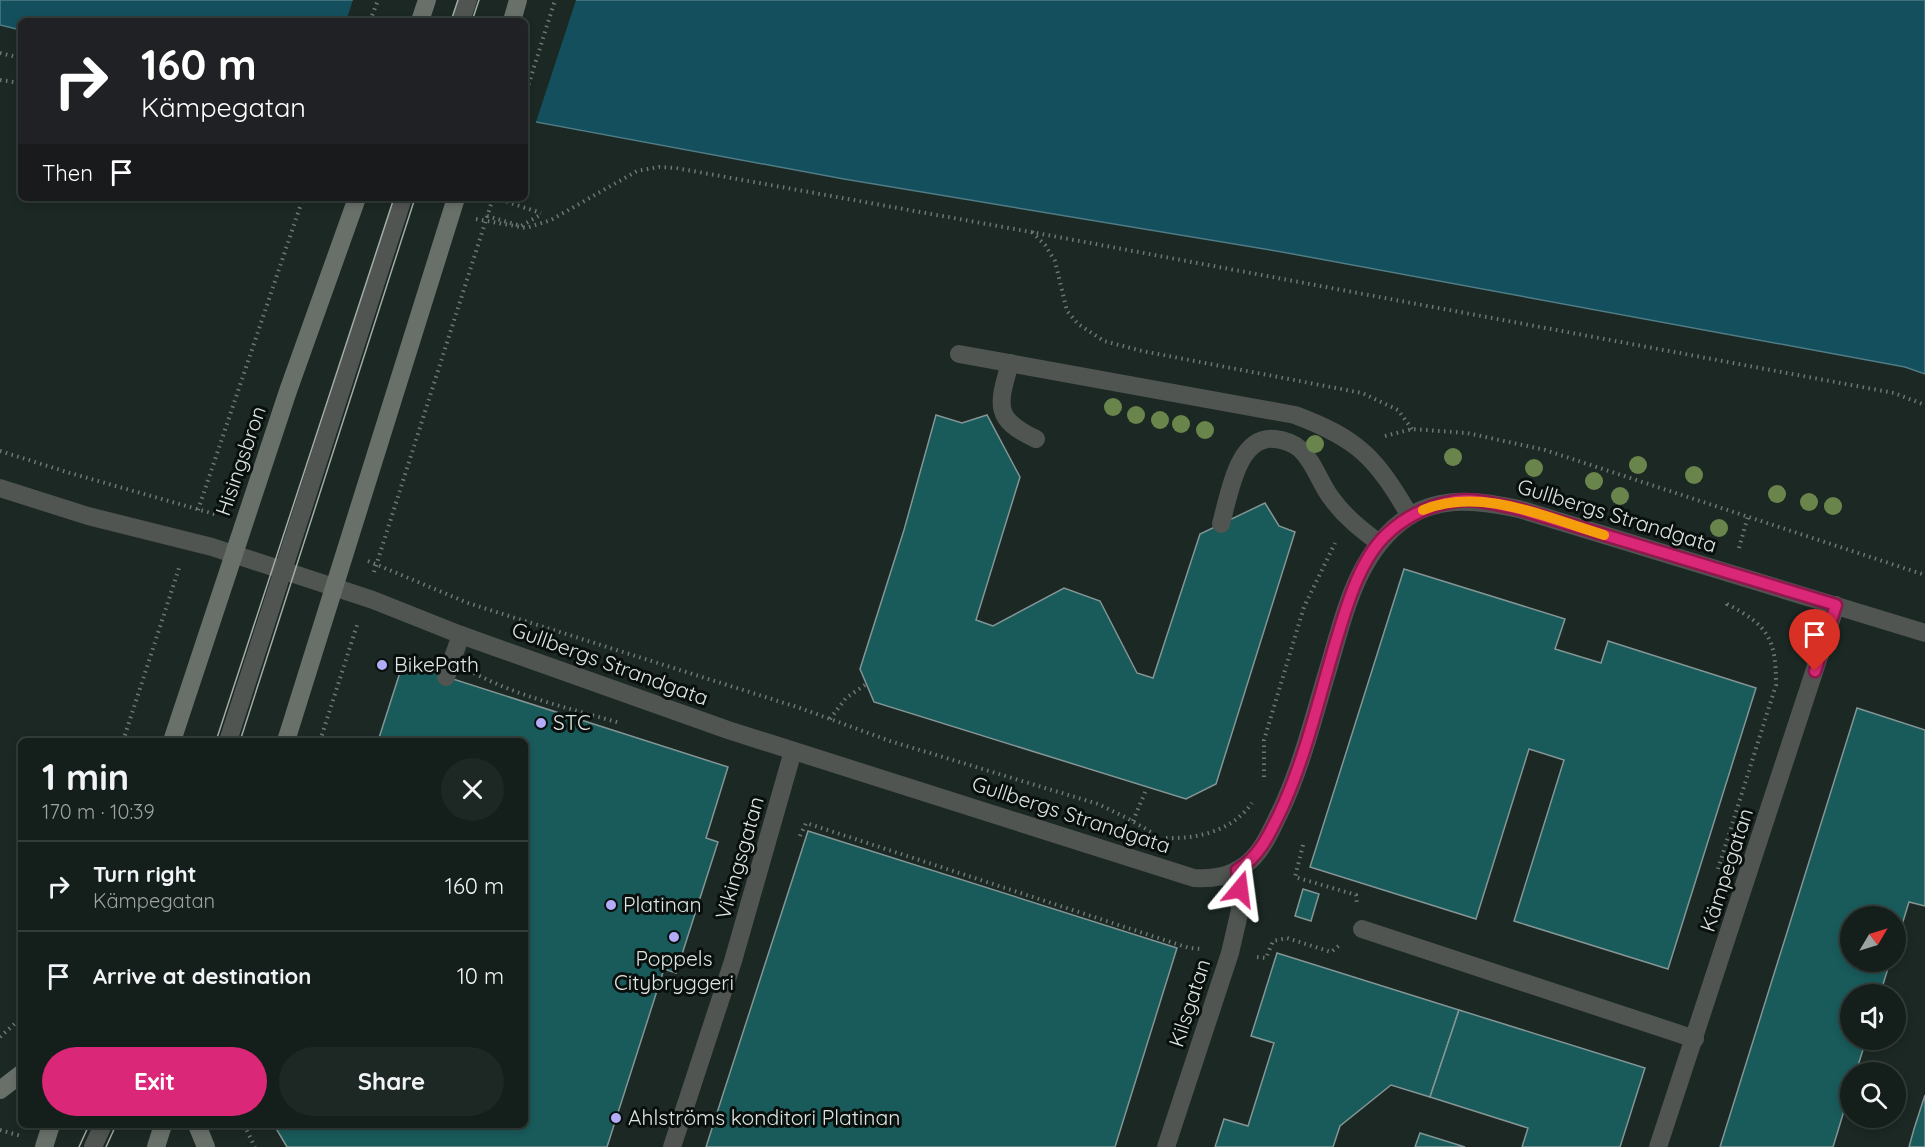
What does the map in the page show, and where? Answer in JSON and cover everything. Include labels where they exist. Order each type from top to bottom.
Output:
[{"type":"main road","points":[[421,18],[427,0]]},
{"type":"main road","points":[[513,18],[518,0]]},
{"type":"main road","name":"Hisingsbron","points":[[173,738],[209,626],[356,201]]},
{"type":"main road","points":[[287,738],[455,201]]},
{"type":"main road","points":[[0,1090],[18,1076]]},
{"type":"main road","points":[[44,1147],[50,1128]]},
{"type":"main road","points":[[156,1147],[162,1128]]},
{"type":"main road","points":[[198,1128],[206,1147]]},
{"type":"street","points":[[462,18],[468,0]]},
{"type":"street","points":[[229,738],[403,201]]},
{"type":"street","points":[[959,354],[1295,415],[1331,429],[1366,453],[1392,485],[1410,516]]},
{"type":"street","points":[[1010,363],[1001,394],[1003,414],[1015,429],[1036,439]]},
{"type":"street","points":[[1221,524],[1238,464],[1251,447],[1265,438],[1284,440],[1300,449],[1319,473],[1331,498],[1346,516],[1378,543]]},
{"type":"street","name":"Gullbergs Strandgata","points":[[0,488],[88,516],[212,547],[373,600],[461,635],[728,730],[1194,878],[1214,879],[1237,870],[1256,855],[1270,833],[1299,764],[1353,588],[1378,543],[1410,516],[1432,507],[1457,501],[1488,502],[1519,509],[1925,633]]},
{"type":"street","name":"Kämpegatan","points":[[1658,1147],[1836,605]]},
{"type":"street","points":[[449,669],[461,635]]},
{"type":"street","name":"Vikingsgatan","points":[[672,1147],[734,961],[793,751]]},
{"type":"street","name":"Kilsgatan","points":[[1166,1147],[1230,953],[1240,910],[1237,870]]},
{"type":"street","points":[[1362,929],[1695,1039]]},
{"type":"street","points":[[93,1147],[102,1128]]},
{"type":"path","points":[[371,18],[378,0]]},
{"type":"path","points":[[528,86],[555,0]]},
{"type":"path","points":[[0,53],[18,57]]},
{"type":"path","points":[[0,80],[18,83]]},
{"type":"path","points":[[468,217],[526,228],[551,220],[638,171],[659,167],[1031,232],[1894,393],[1925,405]]},
{"type":"path","points":[[197,513],[302,201]]},
{"type":"path","points":[[372,577],[493,201]]},
{"type":"path","points":[[487,216],[521,226],[542,214],[503,201]]},
{"type":"path","points":[[1031,232],[1045,245],[1055,261],[1067,311],[1078,324],[1104,341],[1142,351],[1362,393],[1398,410],[1412,429]]},
{"type":"path","points":[[1366,453],[1379,438],[1412,429],[1467,433],[1545,450],[1925,575]]},
{"type":"path","points":[[0,451],[219,515]]},
{"type":"path","points":[[1261,785],[1264,776],[1264,740],[1304,607],[1328,560],[1346,516]]},
{"type":"path","points":[[1716,874],[1776,685],[1776,656],[1767,633],[1750,616],[1727,604],[1731,574],[1748,516]]},
{"type":"path","points":[[124,738],[182,557]]},
{"type":"path","points":[[364,560],[386,567],[468,603],[830,719],[890,741],[1098,804],[1161,838],[1188,839],[1210,833],[1237,820],[1257,795]]},
{"type":"path","points":[[179,565],[190,568]]},
{"type":"path","points":[[321,738],[361,611]]},
{"type":"path","points":[[358,621],[369,624]]},
{"type":"path","points":[[449,669],[628,726]]},
{"type":"path","points":[[830,719],[846,698],[865,685]]},
{"type":"path","points":[[1133,821],[1146,790]]},
{"type":"path","points":[[798,841],[806,823],[1189,948],[1266,958],[1273,941],[1287,938],[1331,952],[1362,929],[1356,895],[1295,877],[1303,846]]},
{"type":"path","points":[[0,1037],[18,1021]]},
{"type":"path","points":[[246,1128],[255,1147]]},
{"type":"water","points":[[0,0],[1925,0],[1925,374],[1905,367],[1282,252],[844,179],[528,121],[528,18],[18,18],[18,29],[0,25]]},
{"type":"pier","points":[[353,0],[576,0],[535,125],[528,124],[528,18],[347,18]]},
{"type":"building","points":[[936,415],[962,423],[987,415],[1020,477],[976,620],[993,626],[1064,588],[1100,601],[1137,673],[1153,678],[1200,534],[1265,503],[1279,526],[1295,532],[1216,784],[1186,799],[874,702],[860,669],[904,530]]},
{"type":"building","points":[[1404,569],[1565,619],[1555,649],[1601,663],[1608,641],[1756,688],[1668,969],[1514,921],[1564,760],[1529,749],[1476,919],[1310,867]]},
{"type":"building","name":"Platinan","points":[[403,663],[728,767],[706,838],[718,842],[676,973],[664,969],[607,1147],[287,1147],[276,1128],[528,1128],[528,738],[379,738]]},
{"type":"building","points":[[1857,708],[1925,730],[1925,906],[1909,902],[1906,912],[1906,906],[1840,906],[1840,972],[1887,972],[1883,984],[1840,984],[1840,1050],[1863,1050],[1859,1062],[1840,1062],[1840,1124],[1833,1147],[1720,1147]]},
{"type":"building","points":[[808,831],[1177,948],[1115,1147],[706,1147]]},
{"type":"building","points":[[1303,889],[1319,894],[1311,921],[1295,916]]},
{"type":"building","points":[[1277,953],[1459,1010],[1430,1097],[1391,1085],[1340,1126],[1333,1147],[1215,1147],[1224,1119],[1248,1126],[1274,1043],[1251,1036]]},
{"type":"building","points":[[1459,1010],[1645,1068],[1620,1147],[1522,1147],[1528,1128],[1430,1097]]},
{"type":"building","points":[[1925,1095],[1925,1147],[1909,1147],[1914,1129]]},
{"type":"building","points":[[1420,1133],[1465,1147],[1415,1147]]},
{"type":"tram line","points":[[452,18],[458,0]]},
{"type":"tram line","points":[[473,18],[479,0]]},
{"type":"tram line","points":[[217,738],[393,201]]},
{"type":"tram line","points":[[241,738],[414,201]]},
{"type":"tram line","points":[[79,1147],[88,1128]]},
{"type":"tram line","points":[[106,1147],[115,1128]]},
{"type":"slow traffic","points":[[1423,510],[1457,501],[1488,502],[1604,535]]},
{"type":"place","name":"BikePath","points":[[382,665]]},
{"type":"place","name":"STC","points":[[541,723]]},
{"type":"place","name":"Platinan","points":[[611,905]]},
{"type":"place","name":"Poppels Citybryggeri","points":[[674,937]]},
{"type":"place","name":"Ahlströms konditori Platinan","points":[[616,1118]]},
{"type":"route","points":[[1240,889],[1237,870],[1256,855],[1270,833],[1299,764],[1353,588],[1378,543],[1410,516],[1432,507],[1457,501],[1488,502],[1519,509],[1836,605],[1815,671]]}]
